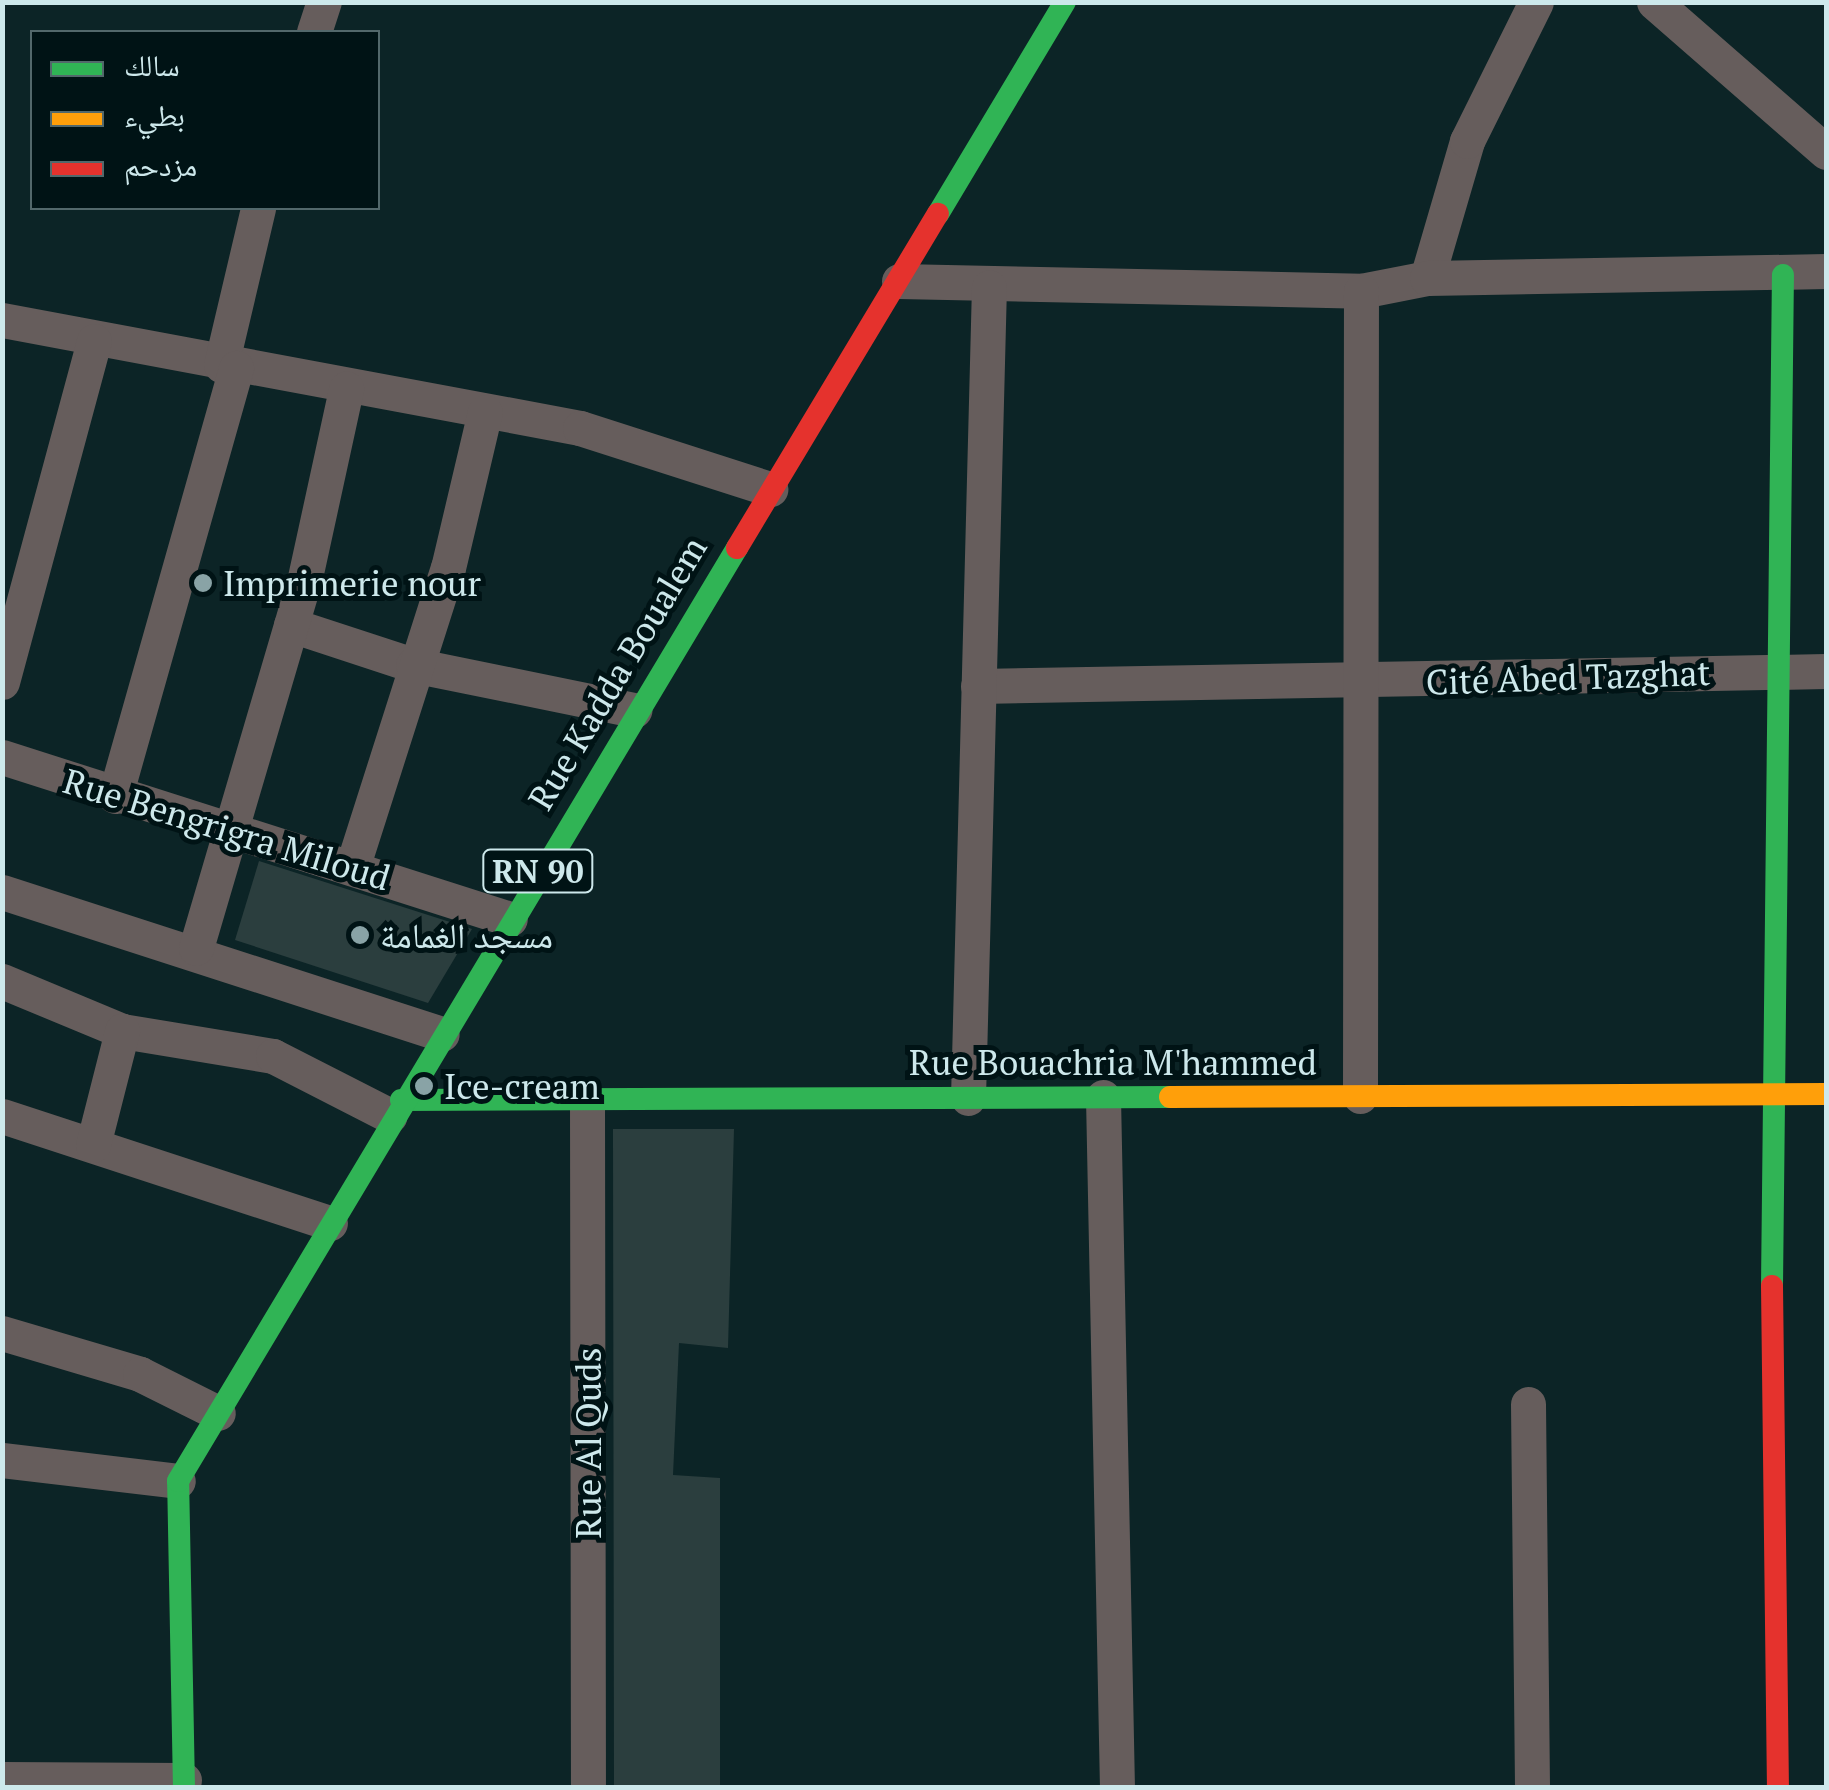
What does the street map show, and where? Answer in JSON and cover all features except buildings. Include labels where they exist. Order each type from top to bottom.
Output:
[{"type":"street","points":[[315,30],[324,2]]},
{"type":"street","name":"Rue Kadda Boualem","points":[[178,1480],[395,1108],[1065,2]]},
{"type":"street","points":[[1427,278],[1468,141],[1536,2]]},
{"type":"street","points":[[1654,2],[1826,152]]},
{"type":"street","points":[[115,796],[229,367],[258,210]]},
{"type":"street","points":[[899,281],[989,288],[1361,291],[1427,278],[1783,275],[1826,271]]},
{"type":"street","points":[[1778,1788],[1770,1094],[1780,671],[1783,275]]},
{"type":"street","points":[[968,1098],[989,288]]},
{"type":"street","points":[[1360,1096],[1356,683],[1361,291]]},
{"type":"street","points":[[2,320],[346,390],[580,428],[770,489]]},
{"type":"street","points":[[2,682],[94,341]]},
{"type":"street","points":[[196,948],[224,835],[291,625],[346,390]]},
{"type":"street","points":[[352,868],[485,412]]},
{"type":"street","points":[[291,625],[413,665],[634,710]]},
{"type":"street","name":"Cité Abed Tazghat","points":[[978,686],[1356,683],[1826,672]]},
{"type":"street","name":"Rue Bengrigra Miloud","points":[[2,757],[224,835],[352,868],[510,919]]},
{"type":"street","points":[[2,892],[196,948],[442,1034]]},
{"type":"street","points":[[2,981],[122,1030],[272,1056],[395,1108]]},
{"type":"street","points":[[92,1145],[122,1030]]},
{"type":"street","name":"Rue Bouachria M'hammed","points":[[395,1108],[587,1099],[1826,1094]]},
{"type":"street","points":[[1103,1097],[1116,1788]]},
{"type":"street","name":"Rue Al Quds","points":[[587,1099],[588,1788]]},
{"type":"street","points":[[2,1116],[330,1223]]},
{"type":"street","points":[[2,1332],[140,1374],[218,1413]]},
{"type":"street","points":[[1528,1404],[1532,1788]]},
{"type":"street","points":[[2,1460],[178,1480],[184,1784],[2,1779]]},
{"type":"traffic: fast","points":[[938,214],[1065,2]]},
{"type":"traffic: fast","points":[[1772,1286],[1783,275]]},
{"type":"traffic: fast","points":[[184,1788],[178,1481],[737,548]]},
{"type":"traffic: fast","points":[[401,1100],[1170,1097]]},
{"type":"traffic: slow","points":[[1170,1097],[1826,1094]]},
{"type":"traffic: jam","points":[[737,548],[938,214]]},
{"type":"traffic: jam","points":[[1772,1286],[1778,1788]]},
{"type":"place","name":"Imprimerie nour","points":[[203,583]]},
{"type":"place","name":"مسجد الغمامة","points":[[360,935]]},
{"type":"place","name":"Ice-cream","points":[[424,1086]]}]
